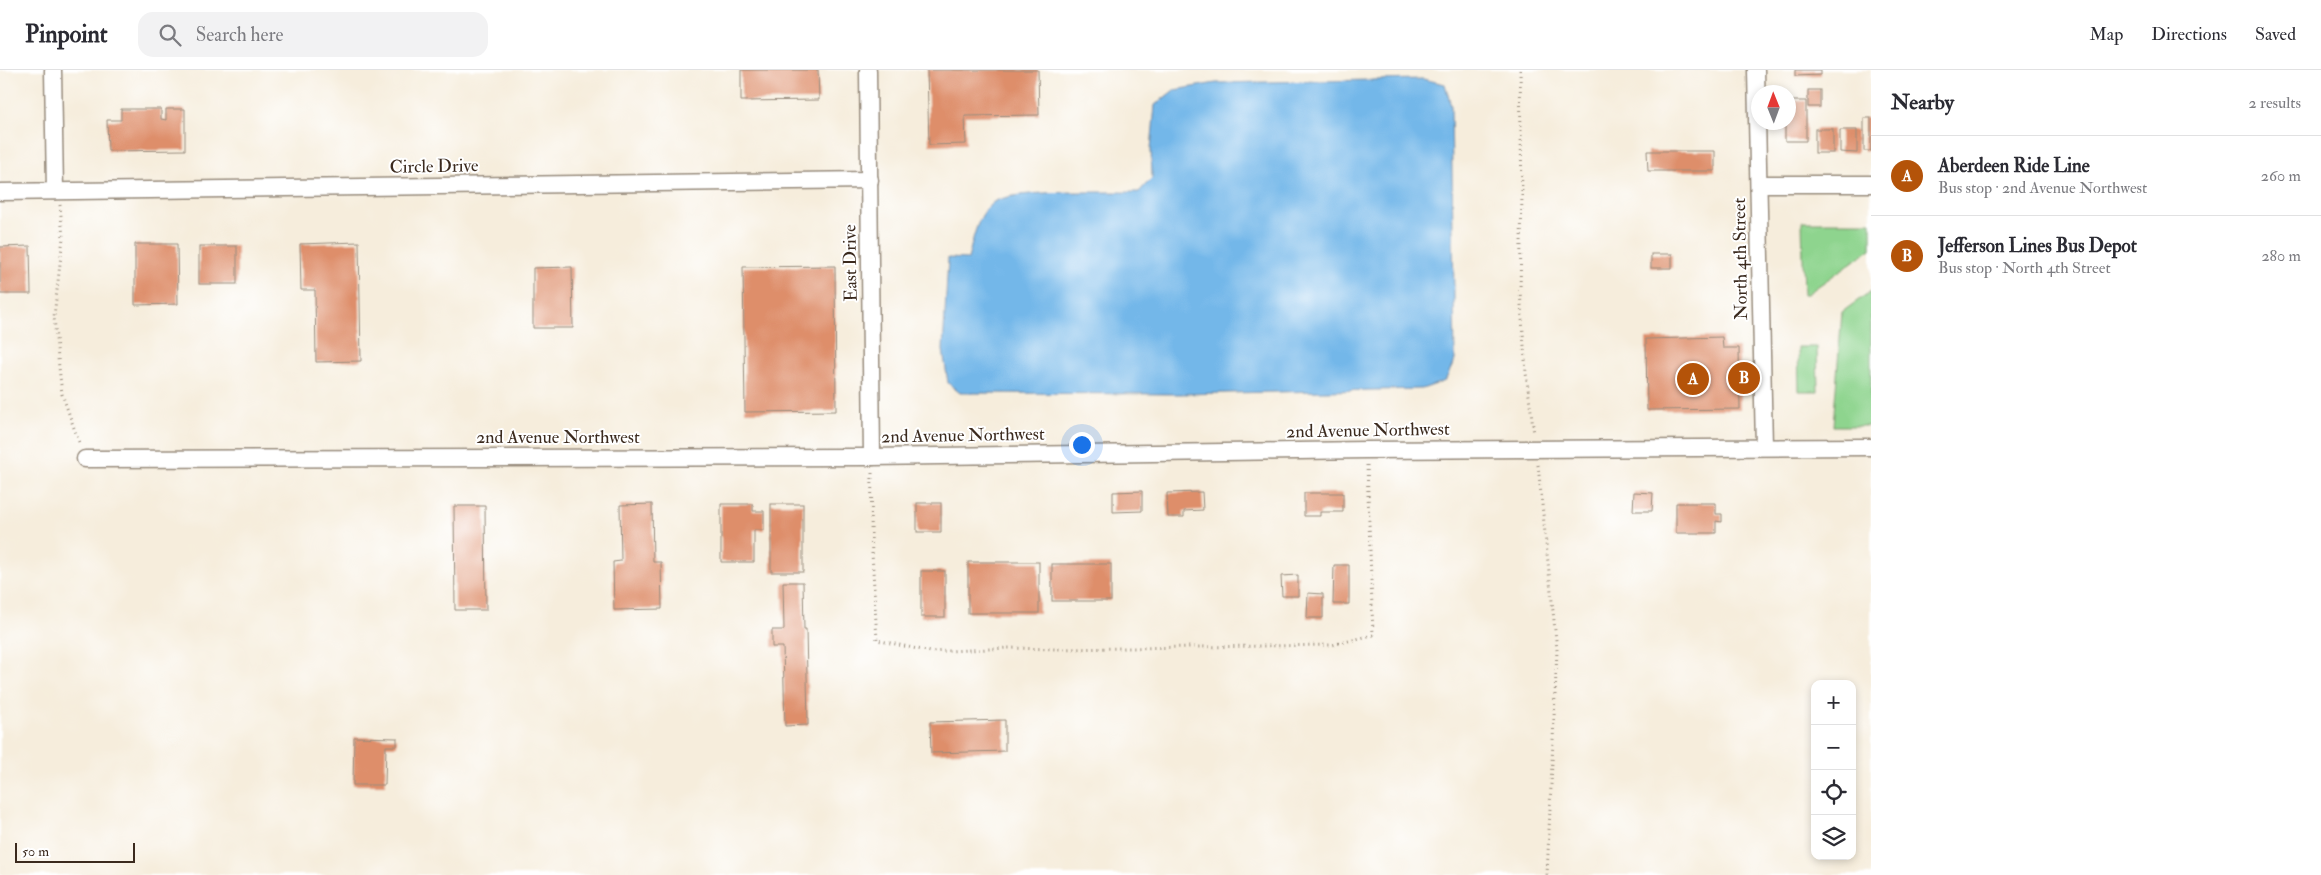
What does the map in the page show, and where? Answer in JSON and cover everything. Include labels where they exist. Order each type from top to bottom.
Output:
[{"type":"street","points":[[53,70],[56,191]]},
{"type":"street","name":"East Drive","points":[[868,70],[872,457]]},
{"type":"street","name":"North 4th Street","points":[[1756,70],[1764,447]]},
{"type":"street","name":"Circle Drive","points":[[0,192],[870,180]]},
{"type":"street","points":[[1759,184],[1871,184]]},
{"type":"street","name":"2nd Avenue Northwest","points":[[85,459],[872,457],[1536,448],[1871,446]]},
{"type":"path","points":[[1520,70],[1522,196],[1520,291],[1526,373],[1558,650],[1547,875]]},
{"type":"path","points":[[56,191],[61,209],[63,237],[54,317],[58,358],[62,394],[85,459]]},
{"type":"path","points":[[872,457],[871,535],[877,640],[931,652],[1008,648],[1332,645],[1373,635],[1366,450]]},
{"type":"green space","points":[[1802,222],[1871,222],[1871,249],[1804,296]]},
{"type":"green space","points":[[1871,291],[1871,426],[1833,426],[1842,312]]},
{"type":"green space","points":[[1798,347],[1817,347],[1818,391],[1799,391]]},
{"type":"water","points":[[1423,79],[1445,84],[1451,106],[1455,360],[1445,381],[1422,389],[1180,394],[960,393],[948,383],[943,350],[948,258],[968,259],[978,223],[991,204],[1001,199],[1038,193],[1139,192],[1152,178],[1151,149],[1155,105],[1174,90],[1216,83]]},
{"type":"building","points":[[741,70],[818,70],[819,100],[741,101]]},
{"type":"building","points":[[927,70],[1038,70],[1039,115],[965,116],[966,144],[929,145]]},
{"type":"building","points":[[1795,70],[1821,70],[1821,75],[1795,76]]},
{"type":"building","points":[[1808,90],[1820,90],[1820,107],[1808,107]]},
{"type":"building","points":[[1796,101],[1806,101],[1806,141],[1785,141],[1785,130],[1796,130]]},
{"type":"building","points":[[121,109],[161,109],[161,119],[166,120],[166,109],[185,109],[185,150],[108,151],[107,120],[121,120]]},
{"type":"building","points":[[1864,118],[1871,118],[1871,151],[1864,151]]},
{"type":"building","points":[[1815,129],[1833,129],[1833,153],[1815,153]]},
{"type":"building","points":[[1840,130],[1857,130],[1857,153],[1840,152]]},
{"type":"building","points":[[1647,151],[1715,151],[1715,171],[1648,171]]},
{"type":"building","points":[[359,242],[361,361],[316,362],[315,290],[301,290],[300,244]]},
{"type":"building","points":[[135,244],[177,244],[178,304],[135,305]]},
{"type":"building","points":[[30,246],[31,294],[0,294],[0,247]]},
{"type":"building","points":[[199,246],[237,246],[237,284],[199,284]]},
{"type":"building","points":[[1651,254],[1672,254],[1672,268],[1651,268]]},
{"type":"building","points":[[835,266],[836,411],[745,412],[743,267]]},
{"type":"building","points":[[572,267],[573,328],[533,328],[533,268]]},
{"type":"building","points":[[1722,337],[1723,348],[1739,348],[1740,409],[1647,410],[1646,339]]},
{"type":"building","points":[[1142,491],[1142,511],[1113,512],[1113,492]]},
{"type":"building","points":[[1202,492],[1203,510],[1184,511],[1184,517],[1168,517],[1167,493]]},
{"type":"building","points":[[1634,492],[1653,493],[1652,511],[1633,511]]},
{"type":"building","points":[[1304,493],[1343,493],[1343,512],[1320,512],[1320,516],[1304,516]]},
{"type":"building","points":[[917,503],[941,503],[941,532],[917,532]]},
{"type":"building","points":[[1676,503],[1716,503],[1716,514],[1722,514],[1722,522],[1716,521],[1716,533],[1676,533]]},
{"type":"building","points":[[652,504],[653,562],[661,562],[662,609],[614,610],[613,562],[621,561],[620,505]]},
{"type":"building","points":[[721,504],[753,504],[753,511],[764,511],[764,530],[754,530],[754,562],[721,562]]},
{"type":"building","points":[[771,504],[803,504],[803,572],[771,572]]},
{"type":"building","points":[[454,506],[485,506],[486,610],[455,610]]},
{"type":"building","points":[[968,562],[1039,562],[1039,613],[968,613]]},
{"type":"building","points":[[1052,564],[1111,564],[1111,601],[1052,601]]},
{"type":"building","points":[[1334,565],[1349,565],[1349,604],[1333,604]]},
{"type":"building","points":[[921,571],[945,571],[945,617],[921,617]]},
{"type":"building","points":[[1298,575],[1298,596],[1282,596],[1281,576]]},
{"type":"building","points":[[783,582],[803,582],[808,725],[785,726],[783,647],[772,647],[772,630],[784,630]]},
{"type":"building","points":[[1308,593],[1323,594],[1323,618],[1307,618]]},
{"type":"building","points":[[1005,720],[1005,751],[931,753],[930,722]]},
{"type":"building","points":[[354,737],[397,738],[397,746],[386,746],[385,785],[353,785]]},
{"type":"place","name":"Jefferson Lines Bus Depot","points":[[1744,378]]},
{"type":"place","name":"Aberdeen Ride Line","points":[[1693,379]]}]
